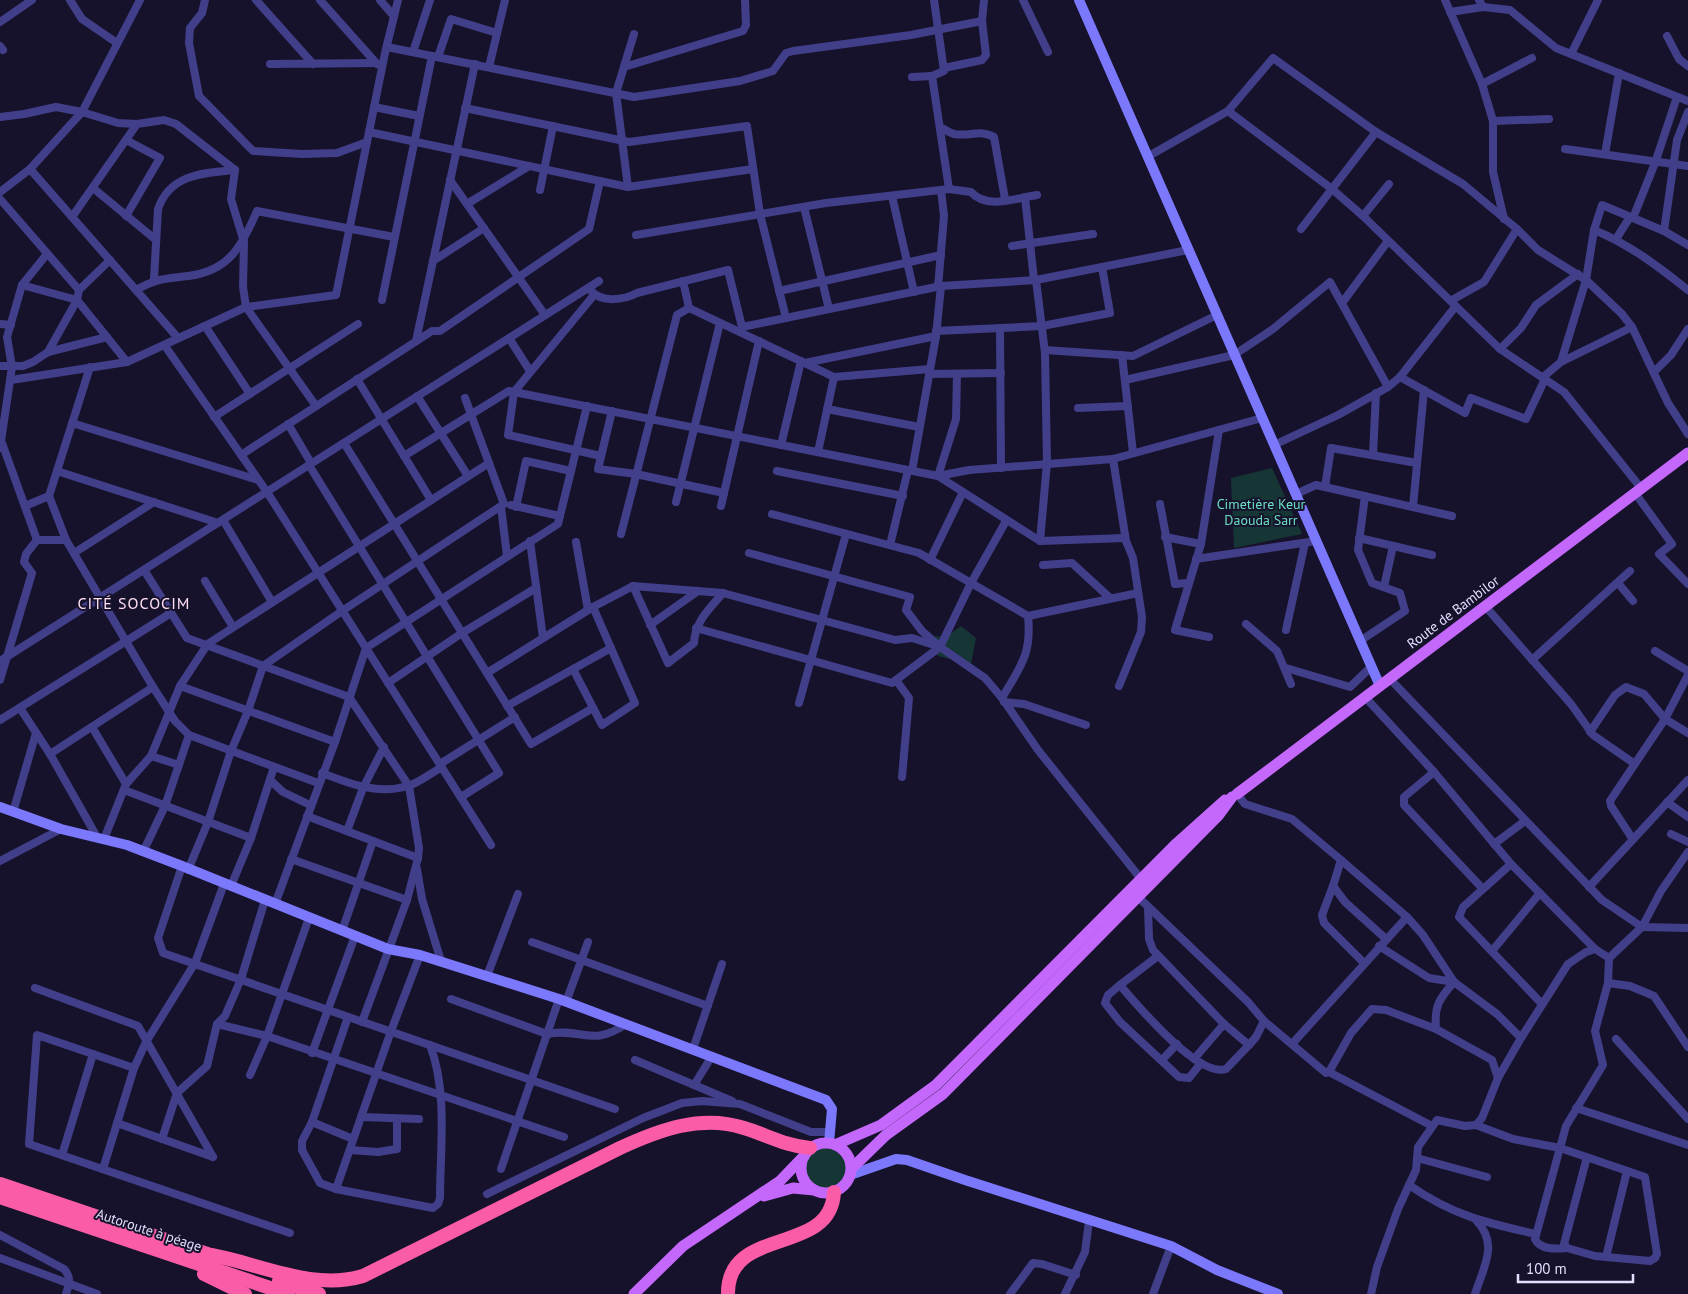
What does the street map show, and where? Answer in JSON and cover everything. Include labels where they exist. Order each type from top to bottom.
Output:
[{"type":"highway","points":[[211,1255],[246,1262],[306,1279],[342,1281],[363,1276],[620,1148],[648,1135],[676,1126],[712,1123],[733,1124],[807,1152]]},
{"type":"highway","points":[[0,1184],[211,1255],[319,1294]]},
{"type":"highway","points":[[728,1294],[728,1284],[733,1270],[744,1256],[761,1247],[791,1238],[816,1227],[834,1203],[834,1192]]},
{"type":"highway","name":"Autoroute à péage","points":[[0,1197],[288,1294]]},
{"type":"highway","points":[[130,1241],[152,1254],[214,1278],[246,1294]]},
{"type":"main road","name":"Route de Bambilor","points":[[1234,795],[1688,453]]},
{"type":"main road","points":[[634,1294],[684,1246],[755,1199],[786,1175],[807,1152],[832,1140],[881,1125],[936,1085],[1141,879],[1207,815],[1224,800],[1234,795]]},
{"type":"main road","points":[[755,1199],[793,1188],[826,1193],[834,1192],[841,1188],[851,1171],[886,1136],[943,1094],[1218,816],[1234,795]]},
{"type":"main road","points":[[832,1140],[848,1155],[851,1171]]},
{"type":"main road","points":[[807,1152],[801,1164],[803,1177],[815,1190]]},
{"type":"street","points":[[0,22],[32,0]]},
{"type":"street","points":[[70,0],[82,19],[117,43]]},
{"type":"street","points":[[0,192],[30,169],[82,112],[140,0]]},
{"type":"street","points":[[205,0],[202,13],[190,28],[189,36],[199,96],[253,151],[302,154],[337,153],[367,142]]},
{"type":"street","points":[[256,0],[313,64]]},
{"type":"street","points":[[320,0],[382,70]]},
{"type":"street","points":[[380,0],[394,16]]},
{"type":"street","points":[[11,380],[127,362],[246,307],[336,295],[398,0]]},
{"type":"street","points":[[413,52],[430,0]]},
{"type":"street","points":[[488,67],[505,0]]},
{"type":"street","points":[[624,67],[743,31],[746,25],[745,0]]},
{"type":"street","points":[[912,77],[932,76],[944,71],[934,0]]},
{"type":"street","points":[[944,68],[982,60],[986,55],[982,20],[984,0]]},
{"type":"street","points":[[1023,0],[1048,52]]},
{"type":"street","points":[[1078,0],[1380,686]]},
{"type":"street","points":[[1444,0],[1482,84],[1493,121],[1494,172],[1504,219]]},
{"type":"street","points":[[1571,54],[1598,0]]},
{"type":"street","points":[[1450,12],[1481,4],[1510,10],[1556,48],[1688,101]]},
{"type":"street","points":[[382,300],[419,116],[435,56],[451,19],[497,33]]},
{"type":"street","points":[[387,47],[634,97],[740,81],[773,71],[786,53],[793,51],[911,35],[982,20]]},
{"type":"street","points":[[628,187],[616,93],[634,34]]},
{"type":"street","points":[[1667,36],[1679,59],[1688,66]]},
{"type":"street","points":[[1148,157],[1228,110],[1273,58],[1376,132],[1463,184],[1517,229],[1538,250],[1586,280],[1622,314],[1632,327],[1668,403],[1688,434]]},
{"type":"street","points":[[1482,84],[1532,58]]},
{"type":"street","points":[[270,64],[376,63]]},
{"type":"street","points":[[416,341],[474,64]]},
{"type":"street","points":[[1605,154],[1618,73]]},
{"type":"street","points":[[890,546],[910,470],[936,334],[945,190],[940,127],[932,76]]},
{"type":"street","points":[[1616,239],[1632,217],[1655,163],[1677,97]]},
{"type":"street","points":[[0,117],[32,113],[49,107],[82,112],[118,123],[137,124],[164,120],[176,124],[235,170]]},
{"type":"street","points":[[374,107],[419,116]]},
{"type":"street","points":[[465,108],[629,142],[747,126],[760,214],[786,318]]},
{"type":"street","points":[[1228,110],[1332,189],[1363,216],[1500,349],[1564,392],[1638,491],[1672,544],[1659,554],[1688,584]]},
{"type":"street","points":[[1664,230],[1677,140],[1688,112]]},
{"type":"street","points":[[1493,121],[1549,119]]},
{"type":"street","points":[[72,217],[137,124]]},
{"type":"street","points":[[540,190],[553,126]]},
{"type":"street","points":[[940,127],[955,134],[976,132],[994,137],[1005,200]]},
{"type":"street","points":[[369,132],[628,187],[753,168]]},
{"type":"street","points":[[1300,228],[1376,132]]},
{"type":"street","points":[[126,140],[160,158],[126,216]]},
{"type":"street","points":[[1565,149],[1655,163],[1688,166]]},
{"type":"street","points":[[467,204],[529,166]]},
{"type":"street","points":[[30,169],[178,338]]},
{"type":"street","points":[[154,279],[158,208],[161,199],[172,186],[184,178],[197,174],[235,170]]},
{"type":"street","points":[[235,170],[231,200],[244,242],[243,287],[246,307],[316,406]]},
{"type":"street","points":[[450,180],[545,315]]},
{"type":"street","points":[[241,455],[432,331],[440,331],[589,229],[600,181]]},
{"type":"street","points":[[1363,216],[1389,184]]},
{"type":"street","points":[[93,188],[156,240]]},
{"type":"street","points":[[636,235],[804,207],[945,190],[971,192],[977,199],[986,203],[1037,195]]},
{"type":"street","points":[[892,196],[914,292]]},
{"type":"street","points":[[1025,197],[1045,350],[1047,463],[1040,541]]},
{"type":"street","points":[[0,200],[79,290]]},
{"type":"street","points":[[1560,362],[1586,280],[1594,230],[1602,205],[1664,230],[1688,245]]},
{"type":"street","points":[[804,207],[829,309]]},
{"type":"street","points":[[136,290],[154,279],[210,271],[220,267],[244,242],[257,211],[394,237]]},
{"type":"street","points":[[433,261],[484,228]]},
{"type":"street","points":[[1274,445],[1338,416],[1400,377],[1453,304],[1484,282],[1517,229]]},
{"type":"street","points":[[1594,230],[1616,239],[1658,266],[1688,290]]},
{"type":"street","points":[[1012,246],[1093,234]]},
{"type":"street","points":[[1342,303],[1388,241]]},
{"type":"street","points":[[741,329],[940,287],[1035,280],[1188,250]]},
{"type":"street","points":[[37,540],[1,445],[2,413],[11,380],[12,367],[7,337],[22,285],[48,254]]},
{"type":"street","points":[[779,291],[940,255]]},
{"type":"street","points":[[48,352],[77,300],[79,290],[110,260]]},
{"type":"street","points":[[803,362],[936,334],[1042,326],[1110,313],[1102,267]]},
{"type":"street","points":[[588,288],[594,295],[601,298],[624,298],[728,270],[741,329]]},
{"type":"street","points":[[1500,349],[1520,328],[1536,305],[1578,274]]},
{"type":"street","points":[[0,661],[599,281]]},
{"type":"street","points":[[683,281],[689,308]]},
{"type":"street","points":[[1125,380],[1234,355],[1273,329],[1330,282],[1388,386]]},
{"type":"street","points":[[22,285],[77,300],[127,362]]},
{"type":"street","points":[[594,295],[514,392],[508,435],[601,456]]},
{"type":"street","points":[[689,308],[741,329],[758,341],[834,377],[929,371],[957,374],[1001,373]]},
{"type":"street","points":[[621,534],[677,315],[689,308]]},
{"type":"street","points":[[1045,350],[1133,356],[1217,314]]},
{"type":"street","points":[[676,502],[720,322]]},
{"type":"street","points":[[0,324],[11,325]]},
{"type":"street","points":[[214,417],[358,324]]},
{"type":"street","points":[[205,326],[250,394]]},
{"type":"street","points":[[1400,377],[1465,414],[1471,398],[1526,419],[1544,378],[1560,362],[1632,327]]},
{"type":"street","points":[[1000,328],[1001,468]]},
{"type":"street","points":[[1654,372],[1671,355],[1688,329]]},
{"type":"street","points":[[0,366],[12,367],[33,362],[48,352],[107,337]]},
{"type":"street","points":[[510,338],[530,371]]},
{"type":"street","points":[[721,506],[758,341]]},
{"type":"street","points":[[165,346],[267,492],[491,845]]},
{"type":"street","points":[[1122,355],[1133,454]]},
{"type":"street","points":[[781,445],[803,362]]},
{"type":"street","points":[[90,367],[49,496],[66,540],[153,687],[169,711],[189,735],[318,783]]},
{"type":"street","points":[[938,476],[956,419],[957,374]]},
{"type":"street","points":[[818,452],[834,377]]},
{"type":"street","points":[[357,380],[431,500]]},
{"type":"street","points":[[1413,507],[1424,390]]},
{"type":"street","points":[[404,456],[509,391],[938,476],[1047,463],[1113,459],[1262,418]]},
{"type":"street","points":[[1372,455],[1376,393]]},
{"type":"street","points":[[417,396],[468,476]]},
{"type":"street","points":[[464,398],[489,463],[502,506],[507,556]]},
{"type":"street","points":[[162,1139],[177,1093],[207,1066],[217,1024],[225,1016],[270,902],[291,860],[318,783],[335,742],[366,648],[558,524],[587,406]]},
{"type":"street","points":[[1078,408],[1128,406]]},
{"type":"street","points":[[827,410],[919,427]]},
{"type":"street","points":[[612,411],[598,469],[636,474],[724,493]]},
{"type":"street","points":[[72,423],[258,480]]},
{"type":"street","points":[[288,424],[359,546],[499,773],[461,797]]},
{"type":"street","points":[[1209,637],[1175,630],[1201,544],[1219,430]]},
{"type":"street","points":[[344,443],[531,744],[593,708]]},
{"type":"street","points":[[1325,487],[1331,448],[1417,463]]},
{"type":"street","points":[[1113,459],[1125,538],[1133,558],[1142,617],[1141,632],[1119,686]]},
{"type":"street","points":[[516,506],[526,461],[571,471]]},
{"type":"street","points":[[100,838],[125,787],[151,756],[180,686],[206,645],[489,463]]},
{"type":"street","points":[[57,471],[221,521],[272,602]]},
{"type":"street","points":[[777,471],[903,496]]},
{"type":"street","points":[[938,476],[1040,541],[1125,538]]},
{"type":"street","points":[[1296,494],[1316,485],[1452,516]]},
{"type":"street","points":[[930,560],[963,492]]},
{"type":"street","points":[[25,506],[49,496]]},
{"type":"street","points":[[1360,641],[1405,611],[1400,592],[1376,585],[1369,579],[1358,550],[1365,496]]},
{"type":"street","points":[[74,553],[154,502]]},
{"type":"street","points":[[1160,504],[1175,584],[1188,583]]},
{"type":"street","points":[[560,516],[516,506],[502,506],[382,584],[263,666],[248,711],[231,751],[208,822],[185,868],[158,938],[163,953],[615,1109]]},
{"type":"street","points":[[772,514],[919,553],[1028,616],[1138,593]]},
{"type":"street","points":[[696,628],[892,683],[940,647],[971,583],[1006,521]]},
{"type":"street","points":[[799,703],[846,534]]},
{"type":"street","points":[[1165,537],[1201,544]]},
{"type":"street","points":[[1359,538],[1432,555]]},
{"type":"street","points":[[37,540],[66,540]]},
{"type":"street","points":[[0,680],[32,573],[24,560],[26,554],[37,540]]},
{"type":"street","points":[[530,541],[543,638]]},
{"type":"street","points":[[1196,559],[1316,541]]},
{"type":"street","points":[[573,669],[602,725],[635,703],[611,648],[590,609],[576,542]]},
{"type":"street","points":[[1286,630],[1305,543]]},
{"type":"street","points":[[1384,587],[1393,546]]},
{"type":"street","points":[[749,553],[910,597],[906,610],[922,631],[940,647],[984,678],[1003,700],[1038,750],[1141,879]]},
{"type":"street","points":[[1043,565],[1072,563],[1110,598]]},
{"type":"street","points":[[144,570],[187,638],[349,697],[409,786],[419,848],[417,861],[407,900],[362,1022]]},
{"type":"street","points":[[1532,660],[1630,571]]},
{"type":"street","points":[[205,581],[233,627]]},
{"type":"street","points":[[1618,582],[1633,601]]},
{"type":"street","points":[[487,672],[590,609],[633,586],[723,593],[895,640],[912,638],[940,647]]},
{"type":"street","points":[[633,586],[668,663],[694,643],[696,628],[704,614],[723,593]]},
{"type":"street","points":[[388,683],[462,633],[536,588]]},
{"type":"street","points":[[650,625],[698,591]]},
{"type":"street","points":[[1485,606],[1576,710],[1590,732],[1604,746],[1635,764]]},
{"type":"street","points":[[0,720],[172,613]]},
{"type":"street","points":[[1003,700],[1026,657],[1030,634],[1028,616]]},
{"type":"street","points":[[1246,624],[1276,651],[1286,668],[1291,684]]},
{"type":"street","points":[[507,706],[611,648]]},
{"type":"street","points":[[1655,651],[1688,671]]},
{"type":"street","points":[[1286,668],[1350,687],[1372,667]]},
{"type":"street","points":[[1632,838],[1610,804],[1665,719],[1688,675]]},
{"type":"street","points":[[1390,679],[1588,887],[1642,927],[1688,928]]},
{"type":"street","points":[[896,680],[908,698],[902,777]]},
{"type":"street","points":[[180,686],[335,742]]},
{"type":"street","points":[[50,754],[153,687]]},
{"type":"street","points":[[1590,732],[1615,695],[1626,688],[1644,694],[1665,719],[1688,733]]},
{"type":"street","points":[[1365,697],[1434,772],[1511,864],[1594,949],[1609,958]]},
{"type":"street","points":[[1003,700],[1024,704],[1086,725]]},
{"type":"street","points":[[20,708],[100,838]]},
{"type":"street","points":[[322,773],[363,788],[381,790],[409,786],[515,718]]},
{"type":"street","points":[[92,727],[125,787],[165,806],[251,838]]},
{"type":"street","points":[[13,812],[36,733]]},
{"type":"street","points":[[143,852],[165,806],[189,735]]},
{"type":"street","points":[[347,831],[363,788],[384,747]]},
{"type":"street","points":[[151,756],[179,765]]},
{"type":"street","points":[[103,1169],[134,1068],[146,1042],[195,964],[227,885],[251,838],[274,767]]},
{"type":"street","points":[[1434,772],[1404,797],[1404,805],[1482,888]]},
{"type":"street","points":[[270,780],[283,792],[310,805]]},
{"type":"street","points":[[1588,887],[1688,780]]},
{"type":"street","points":[[1234,795],[1246,804],[1292,819],[1341,860],[1407,917],[1423,935],[1454,982],[1497,1014],[1521,1038]]},
{"type":"street","points":[[1667,802],[1688,817]]},
{"type":"street","points":[[0,807],[61,829],[100,838],[143,852],[388,949],[441,961],[562,1000],[826,1100],[832,1109],[832,1140],[635,1060]]},
{"type":"street","points":[[307,816],[373,841],[417,861]]},
{"type":"street","points":[[1494,844],[1525,821]]},
{"type":"street","points":[[0,861],[61,829]]},
{"type":"street","points":[[1672,834],[1688,842]]},
{"type":"street","points":[[342,931],[373,841]]},
{"type":"street","points":[[1371,1294],[1380,1259],[1416,1170],[1418,1147],[1437,1120],[1464,1126],[1476,1124],[1513,1139],[1560,1148],[1645,1177],[1657,1254],[1650,1261],[1606,1257],[1567,1248],[1552,1249],[1536,1243],[1536,1234],[1560,1148],[1566,1126],[1603,1065],[1595,1031],[1608,983],[1609,958],[1642,927],[1661,892],[1688,852]]},
{"type":"street","points":[[291,860],[407,900]]},
{"type":"street","points":[[1341,860],[1322,915],[1324,923],[1364,963]]},
{"type":"street","points":[[417,861],[422,900],[441,961]]},
{"type":"street","points":[[1511,864],[1482,888],[1460,910],[1459,917],[1542,1004]]},
{"type":"street","points":[[1333,886],[1345,902],[1386,940]]},
{"type":"street","points":[[1492,951],[1540,893]]},
{"type":"street","points":[[487,976],[518,894]]},
{"type":"street","points":[[1137,896],[1248,1002],[1264,1021],[1322,1070],[1432,1126]]},
{"type":"street","points":[[1148,908],[1149,939],[1158,956],[1188,984],[1224,1024],[1249,1045]]},
{"type":"street","points":[[1292,1044],[1407,917]]},
{"type":"street","points":[[250,1075],[267,1036],[309,918]]},
{"type":"street","points":[[312,1053],[355,936]]},
{"type":"street","points":[[532,942],[708,1006]]},
{"type":"street","points":[[501,1169],[547,1034],[588,942]]},
{"type":"street","points":[[1379,946],[1429,978],[1454,982]]},
{"type":"street","points":[[1476,1124],[1482,1118],[1498,1078],[1521,1038],[1568,964],[1594,949]]},
{"type":"street","points":[[336,1189],[391,1031],[420,955]]},
{"type":"street","points":[[1158,956],[1108,995],[1105,1002],[1107,1007],[1184,1079],[1189,1078],[1198,1061],[1224,1024]]},
{"type":"street","points":[[693,1049],[722,964]]},
{"type":"street","points":[[1436,1028],[1435,1011],[1444,994],[1454,982]]},
{"type":"street","points":[[1608,983],[1630,986],[1654,996],[1688,1047]]},
{"type":"street","points":[[1120,985],[1177,1044],[1212,1070],[1226,1069],[1256,1037],[1264,1021]]},
{"type":"street","points":[[35,988],[138,1026],[213,1156],[117,1123]]},
{"type":"street","points":[[451,999],[547,1034],[557,1032],[591,1037],[601,1036],[610,1034],[626,1024]]},
{"type":"street","points":[[1329,1072],[1351,1033],[1372,1009],[1386,1010],[1436,1028],[1492,1060],[1498,1078]]},
{"type":"street","points":[[348,1016],[312,1122],[302,1141],[302,1150],[320,1182],[336,1189],[433,1208],[438,1204],[440,1198],[440,1096],[437,1064],[430,1045]]},
{"type":"street","points":[[217,1024],[267,1036],[312,1053],[564,1137]]},
{"type":"street","points":[[134,1068],[37,1035],[29,1144],[290,1233]]},
{"type":"street","points":[[1616,1039],[1688,1119]]},
{"type":"street","points":[[1162,1060],[1177,1044]]},
{"type":"street","points":[[62,1155],[93,1054]]},
{"type":"street","points":[[694,1084],[712,1056]]},
{"type":"street","points":[[487,1194],[664,1108],[682,1103],[702,1101],[740,1104]]},
{"type":"street","points":[[1576,1108],[1688,1145]]},
{"type":"street","points":[[362,1117],[419,1120]]},
{"type":"street","points":[[350,1150],[378,1152],[397,1149],[398,1119]]},
{"type":"street","points":[[312,1122],[354,1139]]},
{"type":"street","points":[[1567,1248],[1564,1244],[1587,1157]]},
{"type":"street","points":[[1417,1158],[1487,1177]]},
{"type":"street","points":[[851,1171],[896,1159],[907,1160],[1171,1246],[1217,1270],[1278,1294]]},
{"type":"street","points":[[1606,1257],[1627,1171]]},
{"type":"street","points":[[1409,1185],[1448,1210],[1476,1220],[1536,1234]]},
{"type":"street","points":[[1475,1294],[1489,1248],[1488,1236],[1476,1220]]},
{"type":"street","points":[[1065,1294],[1086,1252],[1090,1221]]},
{"type":"street","points":[[0,1235],[64,1269],[69,1275],[69,1285],[66,1294]]},
{"type":"street","points":[[1153,1294],[1171,1246]]},
{"type":"street","points":[[0,1258],[97,1294]]},
{"type":"street","points":[[1010,1294],[1033,1263],[1076,1275]]},
{"type":"green space","name":"Cimetière Keur Daouda Sarr","points":[[1272,468],[1302,534],[1234,548],[1231,478]]},
{"type":"green space","points":[[961,626],[976,638],[971,664],[938,656],[931,645],[933,636],[946,637]]},
{"type":"green space","points":[[826,1146],[838,1150],[844,1156],[848,1168],[844,1180],[838,1186],[826,1190],[814,1186],[808,1180],[804,1168],[808,1156],[814,1150]]},
{"type":"district","name":"CITÉ SOCOCIM","points":[[134,603]]}]
